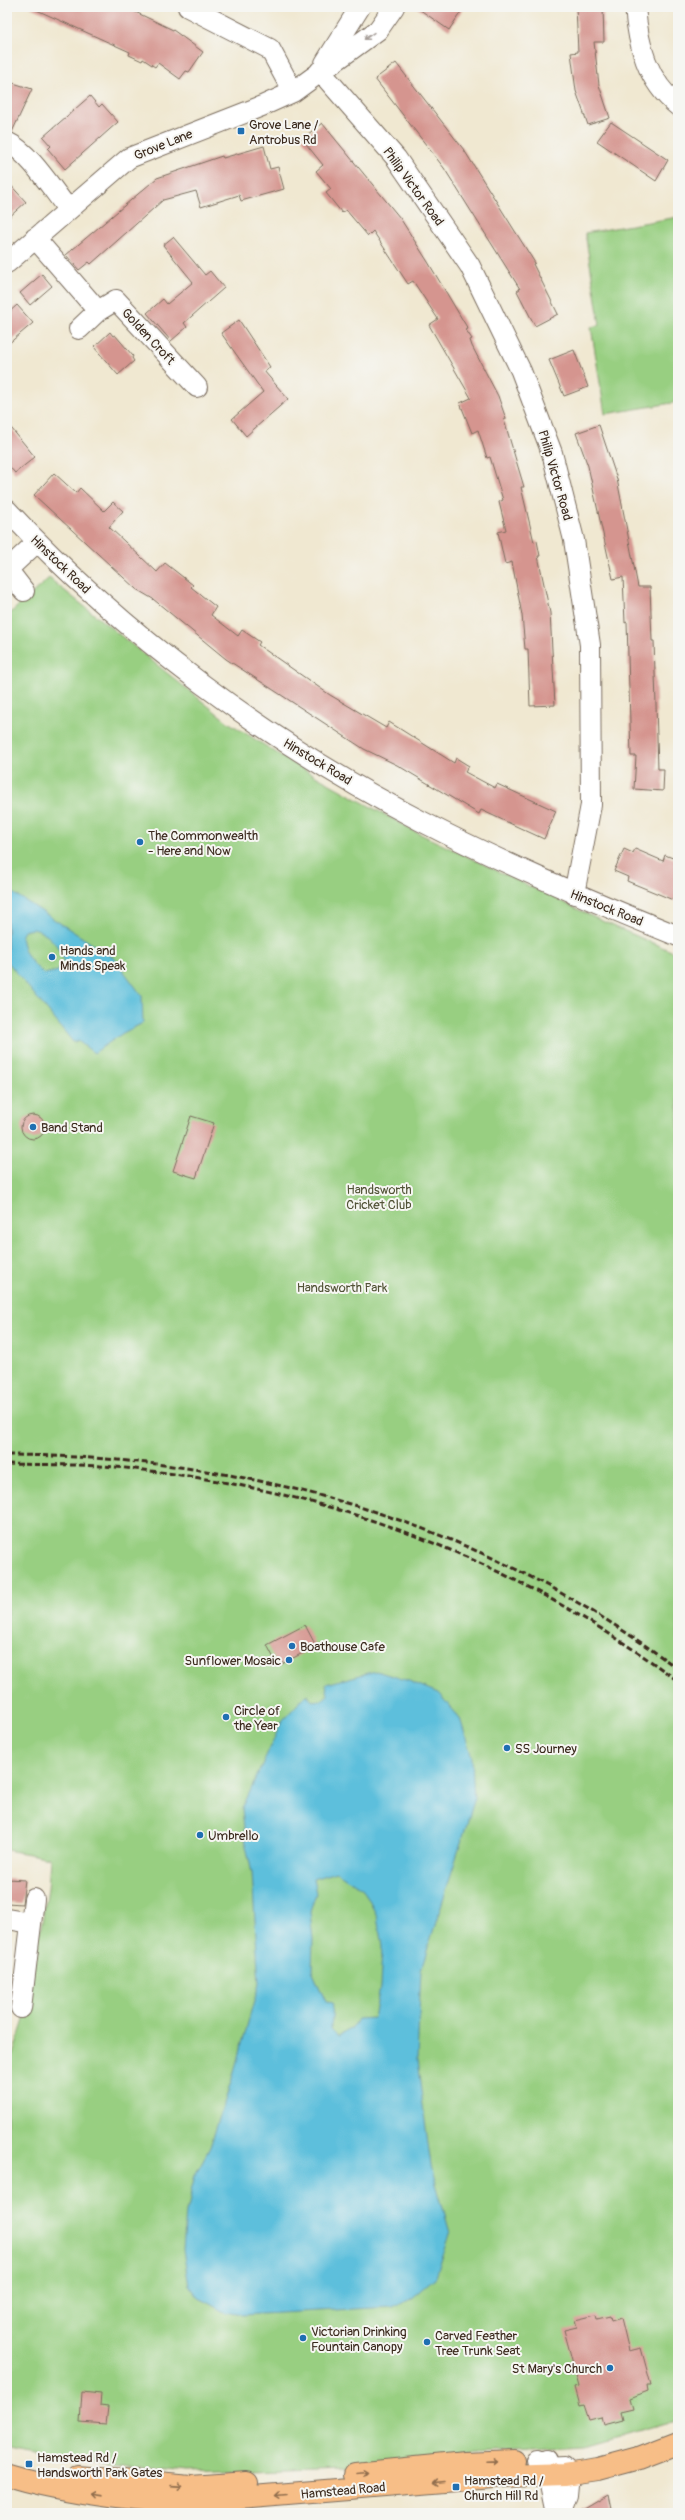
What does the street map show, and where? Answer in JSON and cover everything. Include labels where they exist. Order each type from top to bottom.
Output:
[{"type":"main road","name":"Hamstead Road","points":[[544,2466],[570,2473],[638,2458],[678,2442]]},
{"type":"main road","name":"Hamstead Road","points":[[7,2474],[44,2486],[136,2500],[180,2503],[544,2466],[592,2458],[634,2448],[678,2442]]},
{"type":"street","points":[[188,7],[270,48],[294,92]]},
{"type":"street","name":"Grove Lane","points":[[320,71],[360,7]]},
{"type":"street","name":"Grove Lane","points":[[7,263],[129,158],[294,92],[320,71],[378,30],[394,7]]},
{"type":"street","points":[[635,7],[638,37],[650,73],[668,98],[678,106]]},
{"type":"street","name":"Philip Victor Road","points":[[320,71],[396,158],[470,266],[521,371],[552,453],[574,540],[590,645],[591,805],[574,894]]},
{"type":"street","points":[[7,142],[13,145],[29,160],[68,209]]},
{"type":"street","points":[[35,238],[98,312]]},
{"type":"street","name":"Golden Croft","points":[[79,329],[98,312],[116,300],[197,387]]},
{"type":"street","name":"Hinstock Road","points":[[7,510],[37,542],[87,590],[142,636],[242,714],[304,754],[420,821],[574,894],[678,936]]},
{"type":"street","points":[[24,591],[8,569],[37,542]]},
{"type":"street","points":[[21,2008],[34,1899]]},
{"type":"street","points":[[7,1919],[31,1923]]},
{"type":"street","points":[[544,2466],[557,2513]]},
{"type":"street","points":[[561,2513],[568,2494],[570,2473]]},
{"type":"green space","points":[[678,217],[678,402],[605,414],[591,327],[600,325],[585,233]]},
{"type":"green space","name":"Handsworth Park","points":[[49,578],[228,722],[294,764],[416,832],[602,921],[678,954],[678,2420],[585,2447],[461,2454],[343,2467],[189,2472],[91,2462],[7,2447],[7,2073],[24,2020],[48,1889],[50,1858],[7,1850],[7,616]]},
{"type":"water","points":[[7,889],[114,958],[142,996],[143,1023],[123,1033],[94,1053],[78,1041],[73,1042],[7,961]],"holes":[[[33,929],[44,933],[53,941],[60,951],[64,961],[58,971],[44,974],[35,966],[26,953],[21,937],[24,931]]]},
{"type":"water","points":[[376,1671],[409,1681],[438,1693],[460,1718],[472,1758],[474,1801],[421,1970],[417,2060],[431,2166],[450,2233],[436,2277],[411,2298],[392,2307],[242,2315],[224,2312],[198,2298],[189,2286],[183,2250],[186,2212],[195,2175],[210,2147],[231,2082],[259,1984],[252,1873],[246,1846],[242,1809],[282,1721],[307,1694],[312,1701],[322,1700],[328,1695],[326,1684]],"holes":[[[336,1872],[363,1889],[377,1916],[382,1947],[380,1987],[374,2018],[357,2019],[351,2029],[338,2036],[331,2029],[333,2003],[326,2002],[312,1971],[313,1939],[310,1912],[316,1893],[313,1879]]]},
{"type":"building","points":[[30,7],[125,7],[173,30],[203,52],[189,72],[186,71],[180,79],[158,63],[155,67],[143,59],[142,61],[129,55],[130,52]]},
{"type":"building","points":[[416,7],[464,7],[449,30]]},
{"type":"building","points":[[576,7],[603,7],[604,42],[594,42],[599,85],[610,118],[588,125],[576,91],[571,53],[578,52]]},
{"type":"building","points":[[396,63],[464,150],[535,263],[533,264],[558,314],[535,326],[517,291],[520,289],[444,168],[375,79]]},
{"type":"building","points":[[7,81],[32,89],[12,132],[7,131]]},
{"type":"building","points":[[90,96],[99,107],[102,104],[118,122],[65,169],[48,149],[51,146],[43,137]]},
{"type":"building","points":[[611,122],[668,160],[656,181],[597,141]]},
{"type":"building","points":[[322,123],[400,218],[468,329],[466,330],[472,339],[470,340],[472,346],[498,396],[506,419],[504,420],[524,487],[521,487],[534,542],[537,541],[540,556],[538,556],[550,613],[555,705],[530,706],[528,649],[525,649],[522,615],[512,562],[505,564],[498,532],[506,530],[499,502],[503,500],[490,457],[487,458],[478,430],[472,433],[460,403],[471,398],[429,325],[438,319],[413,281],[408,284],[373,231],[368,236],[346,210],[342,213],[326,193],[331,189],[316,171],[323,165],[302,139]]},
{"type":"building","points":[[264,146],[270,169],[278,167],[284,189],[241,201],[239,195],[201,207],[196,191],[163,200],[91,264],[89,262],[79,270],[66,255],[157,178],[222,156],[223,158]]},
{"type":"building","points":[[7,181],[26,202],[7,219]]},
{"type":"building","points":[[173,237],[205,275],[210,271],[224,288],[184,323],[187,327],[171,341],[147,313],[163,299],[167,304],[193,282],[163,245]]},
{"type":"building","points":[[42,274],[52,286],[30,305],[20,293]]},
{"type":"building","points":[[17,305],[33,323],[7,345],[7,314]]},
{"type":"building","points":[[239,320],[270,367],[264,371],[288,399],[246,436],[232,419],[263,392],[221,333]]},
{"type":"building","points":[[110,332],[113,336],[115,335],[133,356],[132,358],[134,361],[118,375],[94,347]]},
{"type":"building","points":[[574,350],[588,387],[564,396],[549,360]]},
{"type":"building","points":[[7,423],[35,457],[15,473],[7,464]]},
{"type":"building","points":[[599,425],[617,479],[638,587],[650,587],[652,641],[654,641],[658,769],[664,769],[663,791],[634,789],[636,756],[631,756],[627,622],[625,623],[623,577],[613,579],[588,466],[576,433]]},
{"type":"building","points":[[54,473],[76,493],[80,488],[104,511],[113,502],[123,511],[109,527],[157,572],[165,563],[193,585],[191,587],[216,607],[211,615],[238,636],[242,630],[260,642],[258,645],[330,695],[386,728],[389,722],[454,763],[456,758],[469,766],[465,772],[495,788],[497,784],[556,811],[544,839],[481,810],[479,814],[397,765],[364,749],[226,659],[153,599],[136,589],[34,495]]},
{"type":"building","points":[[624,849],[633,853],[635,849],[663,861],[665,855],[678,860],[678,902],[627,881],[628,877],[614,871]]},
{"type":"building","name":"Band Stand","points":[[33,1115],[42,1118],[45,1127],[42,1136],[33,1139],[24,1136],[21,1127],[24,1118]]},
{"type":"building","points":[[191,1116],[214,1123],[196,1178],[173,1171]]},
{"type":"building","name":"Boathouse Cafe","points":[[305,1625],[316,1646],[278,1666],[267,1645]]},
{"type":"building","points":[[7,1879],[25,1880],[22,1904],[7,1903]]},
{"type":"building","name":"St Mary's Church","points":[[596,2315],[597,2319],[610,2316],[611,2321],[621,2318],[629,2351],[641,2348],[651,2385],[647,2385],[648,2391],[630,2398],[633,2409],[620,2412],[622,2420],[603,2425],[601,2417],[589,2420],[584,2405],[580,2406],[575,2387],[579,2386],[564,2330],[577,2327],[575,2320]]},
{"type":"building","points":[[82,2392],[101,2394],[100,2406],[108,2407],[106,2424],[80,2422]]},
{"type":"building","points":[[608,2494],[612,2513],[576,2513]]},
{"type":"railway","points":[[7,1455],[98,1458],[188,1468],[275,1484],[360,1507],[444,1537],[524,1574],[603,1618],[678,1669]]},
{"type":"railway","points":[[7,1464],[102,1466],[193,1477],[268,1491],[341,1511],[412,1535],[481,1564],[548,1598],[614,1637],[678,1681]]},
{"type":"place","name":"Grove Lane / Antrobus Rd","points":[[241,131]]},
{"type":"place","name":"The Commonwealth - Here and Now","points":[[140,842]]},
{"type":"place","name":"Hands and Minds Speak","points":[[52,957]]},
{"type":"place","name":"Band Stand","points":[[33,1127]]},
{"type":"place","name":"Boathouse Cafe","points":[[292,1646]]},
{"type":"place","name":"Sunflower Mosaic","points":[[289,1660]]},
{"type":"place","name":"Circle of the Year","points":[[226,1717]]},
{"type":"place","name":"SS Journey","points":[[507,1748]]},
{"type":"place","name":"Umbrello","points":[[200,1835]]},
{"type":"place","name":"Victorian Drinking Fountain Canopy","points":[[303,2338]]},
{"type":"place","name":"Carved Feather Tree Trunk Seat","points":[[427,2342]]},
{"type":"place","name":"St Mary's Church","points":[[610,2368]]},
{"type":"place","name":"Hamstead Rd / Handsworth Park Gates","points":[[29,2464]]},
{"type":"place","name":"Hamstead Rd / Church Hill Rd","points":[[456,2487]]},
{"type":"park label","name":"Handsworth Cricket Club","points":[[379,1196]]}]
